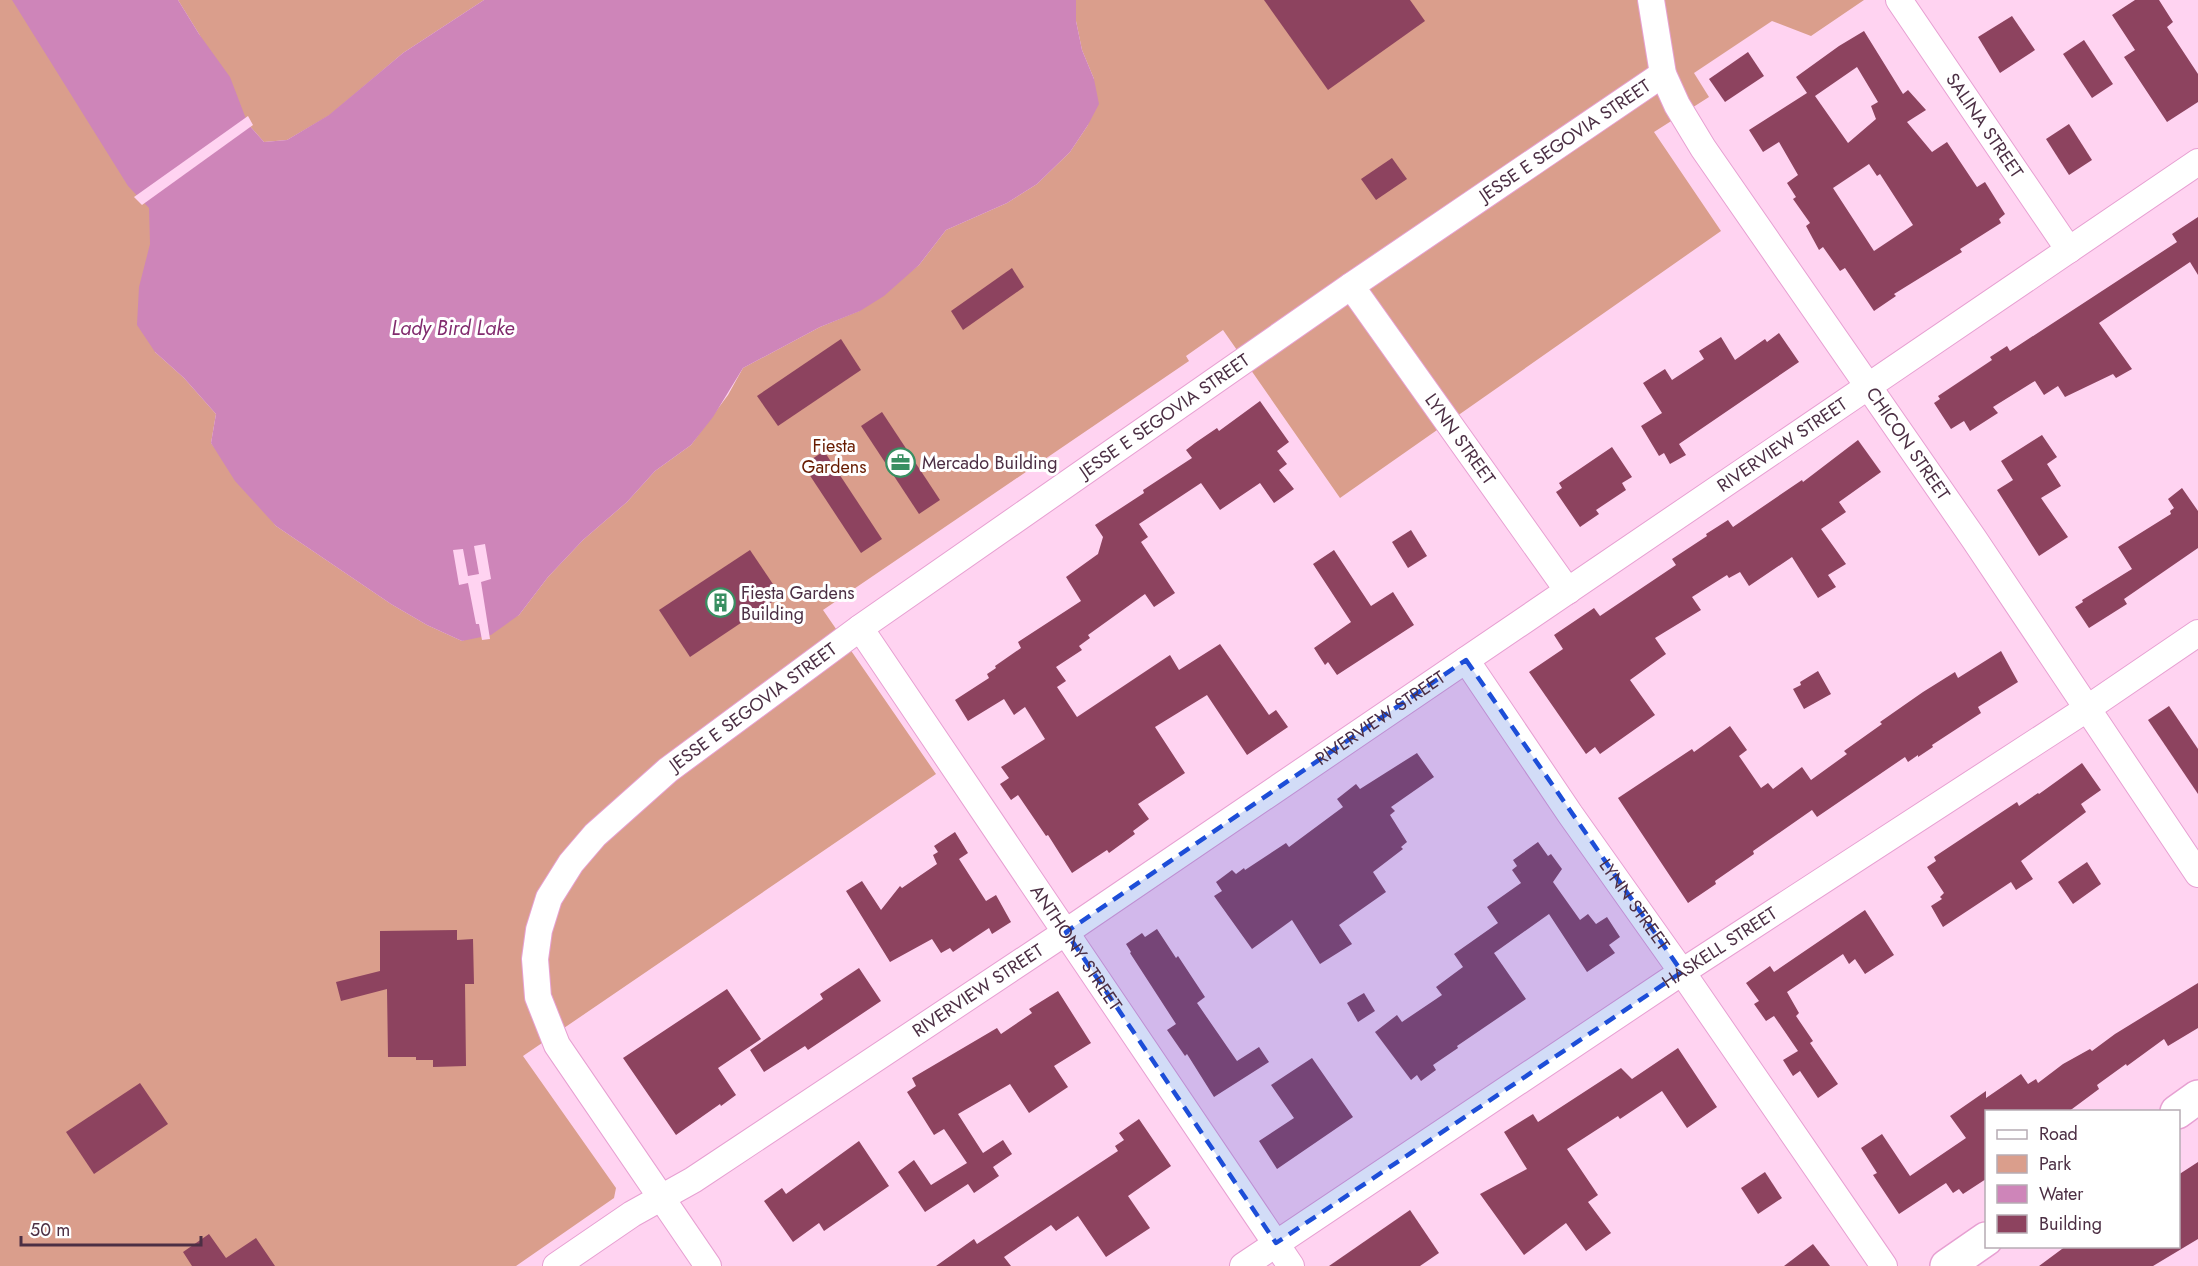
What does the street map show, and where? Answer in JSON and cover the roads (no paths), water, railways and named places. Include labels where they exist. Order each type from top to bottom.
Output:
[{"type":"street","name":"CHICON STREET","points":[[1651,0],[1663,74],[1677,105],[1703,148],[1869,386],[2198,874]]},
{"type":"street","name":"SALINA STREET","points":[[1899,0],[2069,250]]},
{"type":"street","name":"JESSE E SEGOVIA STREET","points":[[708,1266],[557,1045],[538,997],[535,959],[539,930],[549,898],[562,875],[595,835],[668,770],[860,628],[1351,286],[1663,74]]},
{"type":"street","name":"RIVERVIEW STREET","points":[[556,1266],[632,1214],[693,1180],[1066,932],[2198,162]]},
{"type":"street","name":"LYNN STREET","points":[[1351,286],[1568,591]]},
{"type":"street","name":"ANTHONY STREET","points":[[860,628],[1292,1266]]},
{"type":"street","name":"HASKELL STREET","points":[[1243,1266],[1682,972],[2088,708],[2198,633]]},
{"type":"street","name":"LYNN STREET","points":[[1466,660],[1570,814],[1682,972],[1884,1266]]},
{"type":"street","points":[[2180,1110],[2198,1097]]},
{"type":"street","points":[[1947,1266],[1985,1240]]},
{"type":"water","name":"Lady Bird Lake","points":[[12,0],[178,0],[230,77],[248,124],[264,142],[287,140],[329,115],[403,53],[484,0],[1076,0],[1076,21],[1082,50],[1094,79],[1099,104],[1070,152],[1037,184],[1007,203],[946,230],[919,265],[884,296],[860,311],[820,327],[743,368],[713,417],[691,445],[655,471],[627,502],[583,540],[548,577],[519,615],[491,635],[462,641],[427,625],[391,604],[276,526],[235,481],[211,443],[216,414],[184,378],[155,352],[137,325],[139,287],[150,244],[149,208],[128,186]]},
{"type":"place","name":"Mercado Building","points":[[901,463]]},
{"type":"place","name":"Fiesta Gardens Building","points":[[720,603]]},
{"type":"park label","name":"Fiesta Gardens","points":[[834,456]]}]
